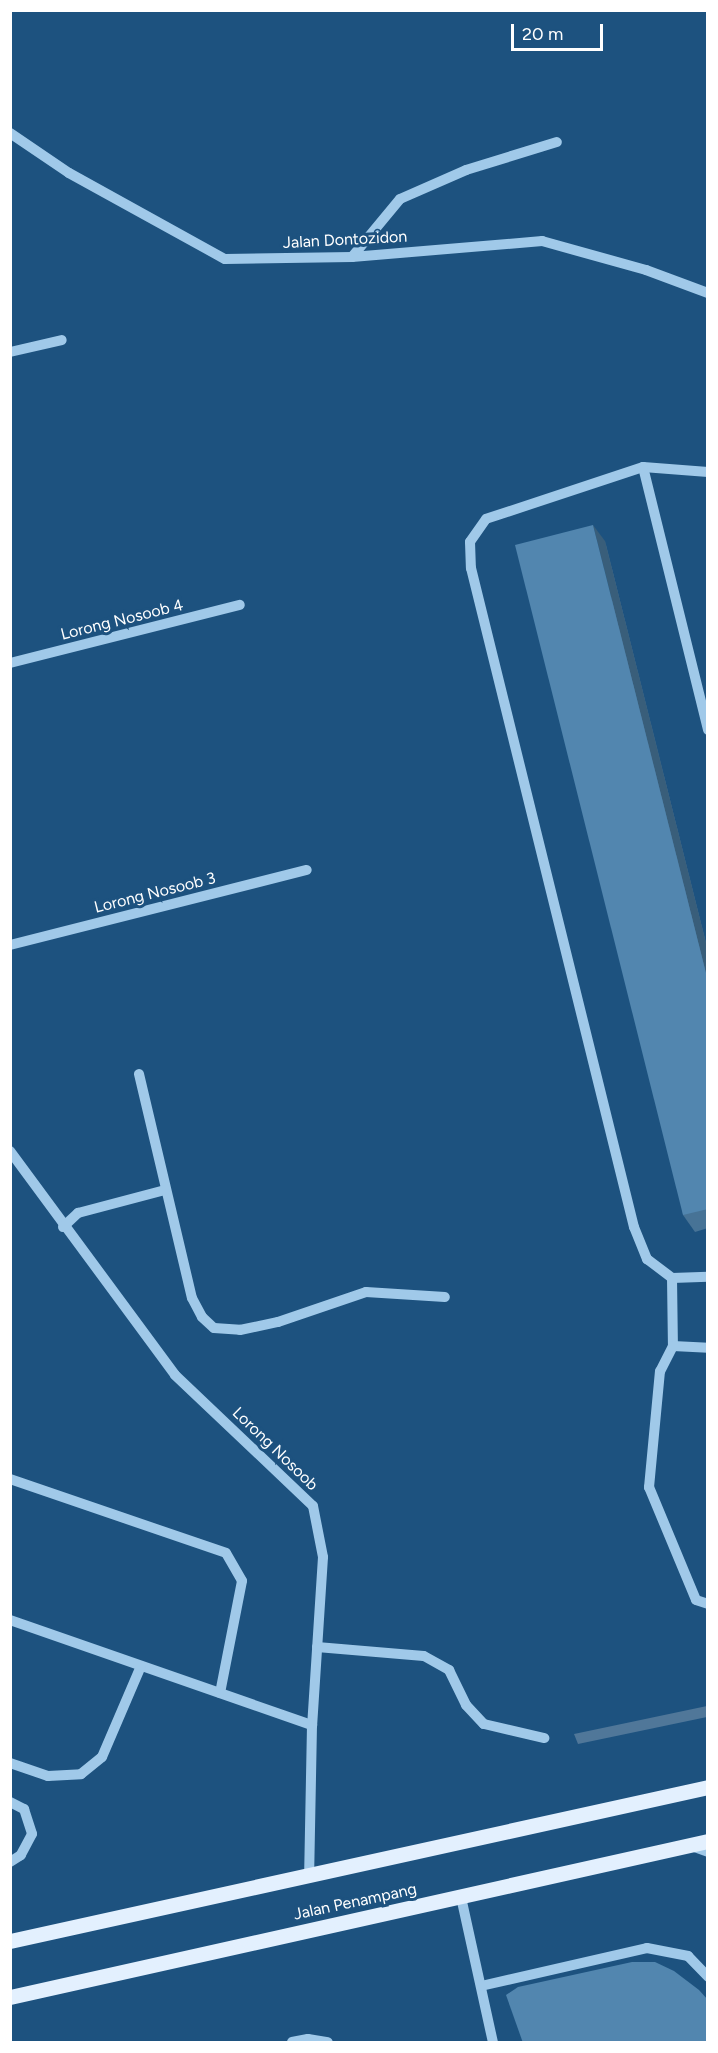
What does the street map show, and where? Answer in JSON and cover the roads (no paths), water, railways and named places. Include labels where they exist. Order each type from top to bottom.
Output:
[{"type":"main road","name":"Jalan Penampang","points":[[10,1941],[309,1877],[708,1787]]},
{"type":"main road","name":"Jalan Penampang","points":[[10,1997],[708,1841]]},
{"type":"street","name":"Jalan Dontozidon","points":[[10,133],[69,173],[225,259],[352,257],[542,242],[646,270],[708,293]]},
{"type":"street","points":[[352,257],[400,199],[466,170],[557,142]]},
{"type":"street","points":[[10,352],[62,340]]},
{"type":"street","points":[[708,472],[643,467],[486,519],[470,542],[471,568],[634,1227],[647,1259],[672,1278],[708,1278]]},
{"type":"street","points":[[643,467],[708,730]]},
{"type":"street","name":"Lorong Nosoob 4","points":[[10,663],[240,605]]},
{"type":"street","name":"Lorong Nosoob 3","points":[[10,945],[307,870]]},
{"type":"street","points":[[139,1074],[192,1298],[202,1317],[214,1328],[240,1330],[278,1322],[366,1293],[445,1298]]},
{"type":"street","name":"Lorong Nosoob","points":[[10,1151],[63,1227],[176,1375],[313,1506],[322,1557],[312,1725],[309,1877]]},
{"type":"street","points":[[63,1227],[78,1213],[165,1190]]},
{"type":"street","points":[[672,1278],[673,1346],[660,1371],[649,1488],[696,1600],[708,1604]]},
{"type":"street","points":[[673,1346],[708,1348]]},
{"type":"street","points":[[10,1479],[226,1553],[242,1581],[220,1693]]},
{"type":"street","points":[[10,1620],[312,1725]]},
{"type":"street","points":[[317,1647],[424,1656],[450,1670],[466,1705],[484,1724],[544,1738]]},
{"type":"street","points":[[10,1763],[48,1776],[81,1774],[102,1757],[141,1666]]},
{"type":"street","points":[[10,1802],[24,1809],[32,1834],[21,1855],[10,1862]]},
{"type":"street","points":[[689,1845],[708,1852]]},
{"type":"street","points":[[462,1897],[493,2043]]},
{"type":"street","points":[[481,1986],[647,1948],[688,1956],[708,1977]]},
{"type":"street","points":[[292,2043],[308,2039],[328,2043]]},
{"type":"water","points":[[707,1706],[707,1717],[578,1744],[574,1734]]}]
